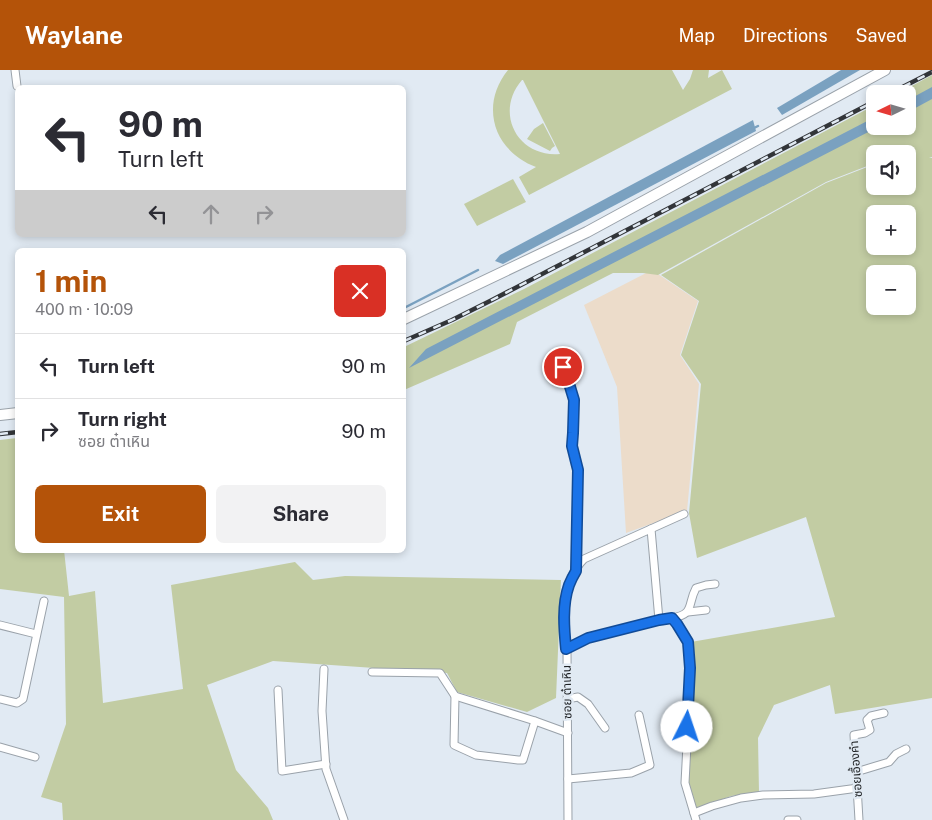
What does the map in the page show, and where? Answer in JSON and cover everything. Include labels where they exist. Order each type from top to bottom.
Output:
[{"type":"main road","points":[[406,318],[586,232],[885,70]]},
{"type":"main road","points":[[0,415],[15,413]]},
{"type":"street","points":[[14,70],[17,85]]},
{"type":"street","points":[[563,367],[574,400],[572,446],[578,470],[576,571]]},
{"type":"street","name":"ซอย ต๋าเหิน","points":[[568,820],[568,733],[564,610],[569,586],[580,563],[584,559],[684,514]]},
{"type":"street","points":[[651,529],[659,620]]},
{"type":"street","points":[[566,649],[588,638],[659,620],[682,617],[688,612],[696,588],[715,584]]},
{"type":"street","points":[[0,699],[17,703],[23,699],[44,601]]},
{"type":"street","points":[[688,612],[706,610]]},
{"type":"street","points":[[672,618],[688,642],[690,668],[685,783],[695,817],[712,806],[741,798],[763,795],[814,794],[858,788]]},
{"type":"street","points":[[0,625],[36,634]]},
{"type":"street","points":[[324,669],[322,711],[326,768],[344,820]]},
{"type":"street","points":[[372,672],[440,673],[455,696],[454,744],[476,755],[523,760],[535,721]]},
{"type":"street","points":[[278,690],[282,771],[326,764]]},
{"type":"street","points":[[455,696],[568,733]]},
{"type":"street","points":[[567,699],[578,698],[588,704],[604,728]]},
{"type":"street","name":"ซอยเอื้องคำ","points":[[859,820],[854,735],[870,730],[867,720],[871,716],[884,713]]},
{"type":"street","points":[[568,779],[631,774],[650,764],[639,715]]},
{"type":"street","points":[[0,748],[35,757]]},
{"type":"street","points":[[856,772],[889,762],[896,754],[906,749]]},
{"type":"street","points":[[788,820],[797,820]]},
{"type":"shaded area","points":[[652,270],[698,301],[680,355],[699,384],[687,511],[626,533],[617,387],[584,305]]},
{"type":"green space","points":[[508,70],[672,70],[683,90],[693,70],[709,70],[708,78],[722,70],[732,89],[529,195],[519,177],[536,167],[522,160],[510,150],[501,139],[495,126],[494,98],[499,84]],"holes":[[[523,80],[560,154],[545,153],[532,149],[514,131],[510,119],[510,106],[514,93]]]},
{"type":"green space","points":[[932,75],[932,157],[929,157],[932,158],[932,698],[835,714],[830,685],[774,705],[758,738],[759,792],[731,796],[696,809],[688,782],[691,642],[835,617],[806,517],[697,558],[689,513],[701,384],[681,355],[699,301],[661,275],[826,183],[866,167],[866,195],[916,195],[916,145],[866,145],[866,166],[826,182],[658,275],[613,273],[517,322],[510,344],[406,389],[406,346],[524,289],[866,110],[866,135],[916,135],[916,85],[914,85]]},
{"type":"green space","points":[[543,123],[555,146],[550,151],[527,139],[534,129]]},
{"type":"green space","points":[[513,179],[526,202],[477,226],[464,204]]},
{"type":"green space","points":[[15,438],[15,553],[64,553],[69,596],[95,591],[103,703],[183,689],[171,585],[295,562],[313,580],[345,576],[561,580],[556,698],[527,712],[457,692],[447,673],[273,661],[207,685],[236,770],[268,808],[273,820],[63,820],[62,803],[41,797],[66,724],[64,597],[0,589],[0,440]]},
{"type":"water","points":[[841,70],[860,70],[782,115],[777,108]]},
{"type":"water","points":[[932,87],[932,99],[916,108],[916,96]]},
{"type":"water","points":[[753,120],[756,131],[503,264],[495,261],[500,255]]},
{"type":"water","points":[[866,122],[866,133],[409,368],[426,349]]},
{"type":"waterway","points":[[752,129],[758,126]]},
{"type":"waterway","points":[[406,307],[478,270]]},
{"type":"railway","points":[[907,85],[932,72]]},
{"type":"railway","points":[[406,340],[492,300],[866,106]]},
{"type":"railway","points":[[0,434],[15,432]]},
{"type":"route","points":[[563,367],[574,400],[572,446],[578,470],[576,571],[569,586],[564,610],[566,649],[588,638],[672,618],[688,642],[690,668],[687,727]]}]
